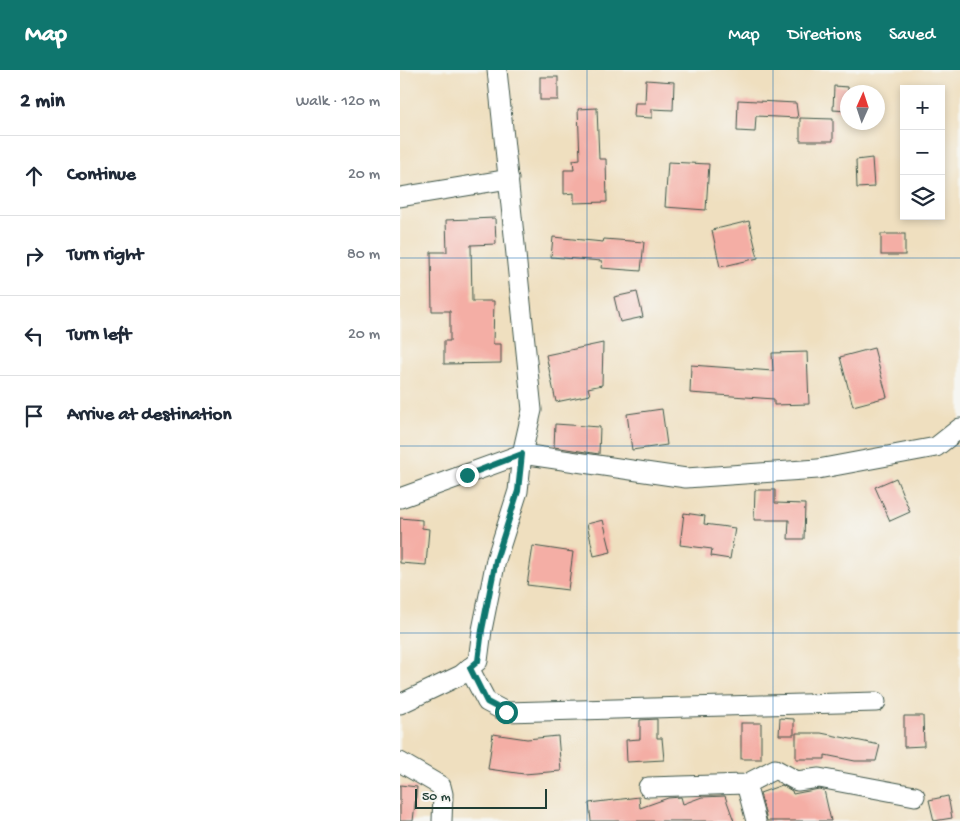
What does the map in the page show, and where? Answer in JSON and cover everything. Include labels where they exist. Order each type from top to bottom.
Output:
[{"type":"street","points":[[400,704],[461,675],[478,661],[482,630],[496,560],[518,491],[522,454],[532,410],[497,70]]},
{"type":"street","points":[[400,197],[509,180]]},
{"type":"street","points":[[400,498],[522,454],[686,478],[818,469],[936,447],[960,428]]},
{"type":"street","points":[[470,668],[487,702],[506,712],[876,702]]},
{"type":"street","points":[[400,762],[441,786],[443,794],[442,821]]},
{"type":"street","points":[[648,786],[746,784],[775,769],[797,780],[819,778],[915,796]]},
{"type":"street","points":[[746,784],[756,821]]},
{"type":"building","points":[[540,77],[558,77],[558,100],[540,100]]},
{"type":"building","points":[[646,80],[674,82],[673,110],[652,109],[652,118],[634,117],[635,103],[645,103]]},
{"type":"building","points":[[834,86],[840,86],[840,110],[833,110]]},
{"type":"building","points":[[738,100],[796,103],[798,118],[756,116],[755,132],[737,131]]},
{"type":"building","points":[[597,108],[599,159],[606,159],[607,202],[574,203],[574,193],[564,194],[564,170],[574,170],[573,160],[580,159],[578,109]]},
{"type":"building","points":[[800,118],[833,119],[833,141],[800,141]]},
{"type":"building","points":[[872,158],[874,187],[857,188],[856,160]]},
{"type":"building","points":[[668,162],[709,164],[706,210],[665,207]]},
{"type":"building","points":[[495,218],[496,244],[471,245],[472,301],[494,301],[493,344],[501,344],[501,363],[444,364],[444,341],[450,341],[450,311],[432,311],[431,252],[447,252],[446,220]]},
{"type":"building","points":[[749,221],[758,258],[720,267],[712,230]]},
{"type":"building","points":[[881,234],[905,234],[905,255],[881,255]]},
{"type":"building","points":[[553,237],[603,242],[604,239],[644,242],[641,271],[601,268],[602,261],[551,257]]},
{"type":"building","points":[[637,292],[643,317],[620,322],[614,297]]},
{"type":"building","points":[[603,343],[602,385],[588,388],[590,395],[556,402],[546,355]]},
{"type":"building","points":[[874,348],[887,397],[853,406],[840,357]]},
{"type":"building","points":[[807,352],[809,404],[774,405],[774,399],[690,393],[691,365],[773,371],[772,353]]},
{"type":"building","points":[[662,409],[667,445],[632,450],[627,414]]},
{"type":"building","points":[[555,424],[600,427],[599,454],[554,447]]},
{"type":"building","points":[[896,478],[910,512],[890,521],[875,487]]},
{"type":"building","points":[[755,490],[775,490],[775,503],[805,504],[804,539],[788,539],[789,520],[754,520]]},
{"type":"building","points":[[684,513],[705,516],[704,524],[735,528],[730,559],[711,556],[712,549],[680,545]]},
{"type":"building","points":[[400,518],[422,520],[422,528],[429,529],[426,565],[400,563]]},
{"type":"building","points":[[603,520],[611,552],[594,556],[587,524]]},
{"type":"building","points":[[533,546],[573,552],[568,590],[527,585]]},
{"type":"building","points":[[904,716],[923,716],[924,746],[904,747]]},
{"type":"building","points":[[780,718],[794,719],[794,735],[779,735]]},
{"type":"building","points":[[657,719],[657,738],[662,738],[664,760],[627,762],[626,740],[640,739],[640,720]]},
{"type":"building","points":[[741,723],[761,723],[761,759],[741,759]]},
{"type":"building","points":[[796,733],[821,733],[880,745],[876,761],[855,761],[825,755],[825,759],[796,759]]},
{"type":"building","points":[[493,734],[527,739],[558,736],[561,771],[524,774],[488,769]]},
{"type":"building","points":[[400,785],[417,787],[413,821],[400,821]]},
{"type":"building","points":[[782,785],[792,791],[793,794],[819,789],[824,790],[831,821],[767,821],[760,793]]},
{"type":"building","points":[[725,796],[734,821],[591,821],[589,803],[639,797],[640,808],[668,798],[681,797],[683,804],[702,797]]},
{"type":"building","points":[[948,796],[952,818],[934,821],[929,800]]},
{"type":"route","points":[[467,475],[522,454],[518,491],[496,560],[482,630],[478,661],[470,668],[487,702],[506,712]]}]
